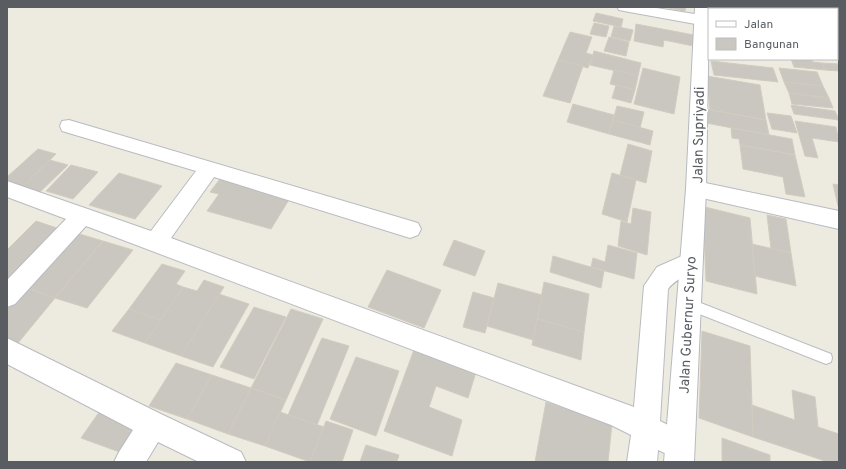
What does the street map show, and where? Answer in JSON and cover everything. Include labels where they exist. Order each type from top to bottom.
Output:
[{"type":"street","points":[[624,7],[701,14]]},
{"type":"street","name":"Jalan Supriyadi","points":[[701,14],[696,189],[839,220]]},
{"type":"street","points":[[69,126],[410,229]]},
{"type":"street","points":[[156,242],[210,168]]},
{"type":"street","points":[[7,189],[156,242],[619,414],[646,428],[679,454]]},
{"type":"street","name":"Jalan Gubernur Suryo","points":[[679,454],[696,189]]},
{"type":"street","points":[[7,296],[82,216]]},
{"type":"street","points":[[642,462],[646,428],[656,286],[665,274],[691,262]]},
{"type":"street","points":[[7,350],[153,425],[231,462]]},
{"type":"street","points":[[129,462],[153,425]]},
{"type":"lane","points":[[688,304],[826,358]]},
{"type":"building","points":[[663,7],[686,7],[685,11]]},
{"type":"building","points":[[720,7],[746,8],[720,8]]},
{"type":"building","points":[[758,7],[787,7],[787,8]]},
{"type":"building","points":[[806,7],[826,8],[806,8]]},
{"type":"building","points":[[596,13],[623,19],[621,27],[593,21]]},
{"type":"building","points":[[594,23],[609,26],[606,37],[590,34]]},
{"type":"building","points":[[636,24],[694,35],[693,46],[664,40],[663,47],[634,41]]},
{"type":"building","points":[[614,26],[633,30],[630,41],[611,37]]},
{"type":"building","points":[[570,32],[592,37],[586,53],[593,55],[588,68],[558,60]]},
{"type":"building","points":[[609,37],[629,42],[626,56],[604,51]]},
{"type":"building","points":[[594,51],[641,63],[638,76],[590,65]]},
{"type":"building","points":[[558,60],[583,66],[570,103],[543,96]]},
{"type":"building","points":[[791,60],[812,60],[813,62],[822,63],[825,70],[794,67]]},
{"type":"building","points":[[711,61],[773,68],[778,82],[714,75]]},
{"type":"building","points":[[822,63],[839,64],[839,71],[825,70]]},
{"type":"building","points":[[643,68],[680,77],[674,114],[634,104]]},
{"type":"building","points":[[779,68],[817,72],[823,86],[784,82]]},
{"type":"building","points":[[614,70],[638,76],[635,90],[610,84]]},
{"type":"building","points":[[707,76],[760,85],[766,120],[710,110]]},
{"type":"building","points":[[784,82],[823,86],[829,98],[789,93]]},
{"type":"building","points":[[616,85],[635,90],[631,103],[612,98]]},
{"type":"building","points":[[789,93],[829,98],[833,108],[792,104]]},
{"type":"building","points":[[573,104],[614,115],[609,134],[567,122]]},
{"type":"building","points":[[791,105],[835,111],[839,120],[794,114]]},
{"type":"building","points":[[617,106],[644,112],[640,128],[613,120]]},
{"type":"building","points":[[705,109],[766,120],[769,135],[706,123]]},
{"type":"building","points":[[767,113],[791,116],[797,133],[772,129]]},
{"type":"building","points":[[613,120],[653,131],[650,145],[609,134]]},
{"type":"building","points":[[795,121],[836,127],[839,142],[812,138],[818,158],[805,156]]},
{"type":"building","points":[[731,128],[792,139],[795,155],[740,145],[739,139],[732,138]]},
{"type":"building","points":[[628,144],[652,151],[646,183],[620,175]]},
{"type":"building","points":[[740,145],[795,155],[805,197],[786,194],[783,177],[743,169]]},
{"type":"building","points":[[38,149],[56,154],[21,188],[7,184],[7,177]]},
{"type":"building","points":[[50,160],[68,165],[39,193],[21,188]]},
{"type":"building","points":[[71,165],[98,172],[73,199],[46,191]]},
{"type":"building","points":[[119,173],[162,186],[135,219],[89,205]]},
{"type":"building","points":[[612,173],[636,180],[627,222],[602,214]]},
{"type":"building","points":[[220,179],[290,198],[271,229],[207,211],[219,194],[210,192]]},
{"type":"building","points":[[833,184],[839,185],[839,207],[838,206]]},
{"type":"building","points":[[697,205],[750,218],[757,294],[706,281],[704,232],[697,231]]},
{"type":"building","points":[[633,208],[651,212],[647,255],[618,246],[621,221],[631,224]]},
{"type":"building","points":[[767,215],[786,219],[791,253],[771,249]]},
{"type":"building","points":[[36,221],[66,231],[7,289],[7,250]]},
{"type":"building","points":[[73,232],[103,241],[55,298],[24,287]]},
{"type":"building","points":[[454,240],[485,251],[475,276],[443,265]]},
{"type":"building","points":[[103,241],[133,250],[87,308],[55,298]]},
{"type":"building","points":[[752,244],[791,253],[796,286],[755,276]]},
{"type":"building","points":[[608,245],[637,253],[634,279],[591,267],[593,258],[605,262]]},
{"type":"building","points":[[553,256],[604,271],[601,288],[550,272]]},
{"type":"building","points":[[162,264],[185,271],[176,284],[183,287],[161,320],[129,309]]},
{"type":"building","points":[[387,270],[441,290],[424,328],[368,307]]},
{"type":"building","points":[[204,280],[224,287],[181,356],[145,343],[183,287],[197,291]]},
{"type":"building","points":[[544,282],[589,294],[584,332],[537,319]]},
{"type":"building","points":[[498,283],[542,295],[533,340],[487,326]]},
{"type":"building","points":[[24,287],[55,298],[18,343],[7,339],[7,306]]},
{"type":"building","points":[[473,292],[494,298],[485,333],[463,327]]},
{"type":"building","points":[[219,294],[249,304],[213,367],[181,356]]},
{"type":"building","points":[[254,307],[286,317],[254,379],[220,367]]},
{"type":"building","points":[[129,309],[161,320],[145,343],[112,331]]},
{"type":"building","points":[[291,309],[323,319],[286,400],[251,388]]},
{"type":"building","points":[[537,319],[584,332],[581,360],[532,345]]},
{"type":"building","points":[[702,331],[750,346],[753,437],[699,418]]},
{"type":"building","points":[[322,338],[349,346],[317,425],[288,415]]},
{"type":"building","points":[[415,347],[477,369],[468,398],[436,386],[429,407],[462,420],[452,456],[384,431]]},
{"type":"building","points":[[356,357],[399,371],[376,436],[330,419]]},
{"type":"building","points":[[176,363],[212,375],[187,419],[149,406]]},
{"type":"building","points":[[212,375],[251,388],[228,434],[187,419]]},
{"type":"building","points":[[251,388],[286,400],[265,446],[228,434]]},
{"type":"building","points":[[792,390],[815,397],[818,427],[839,434],[839,462],[828,462],[753,437],[752,405],[795,420]]},
{"type":"building","points":[[546,402],[612,424],[608,462],[535,462]]},
{"type":"building","points":[[102,408],[144,422],[125,454],[81,438]]},
{"type":"building","points":[[280,412],[324,427],[310,462],[265,446]]},
{"type":"building","points":[[326,421],[353,430],[342,462],[310,462]]},
{"type":"building","points":[[722,438],[770,455],[770,462],[722,462]]},
{"type":"building","points":[[366,445],[399,455],[397,462],[360,462]]}]
